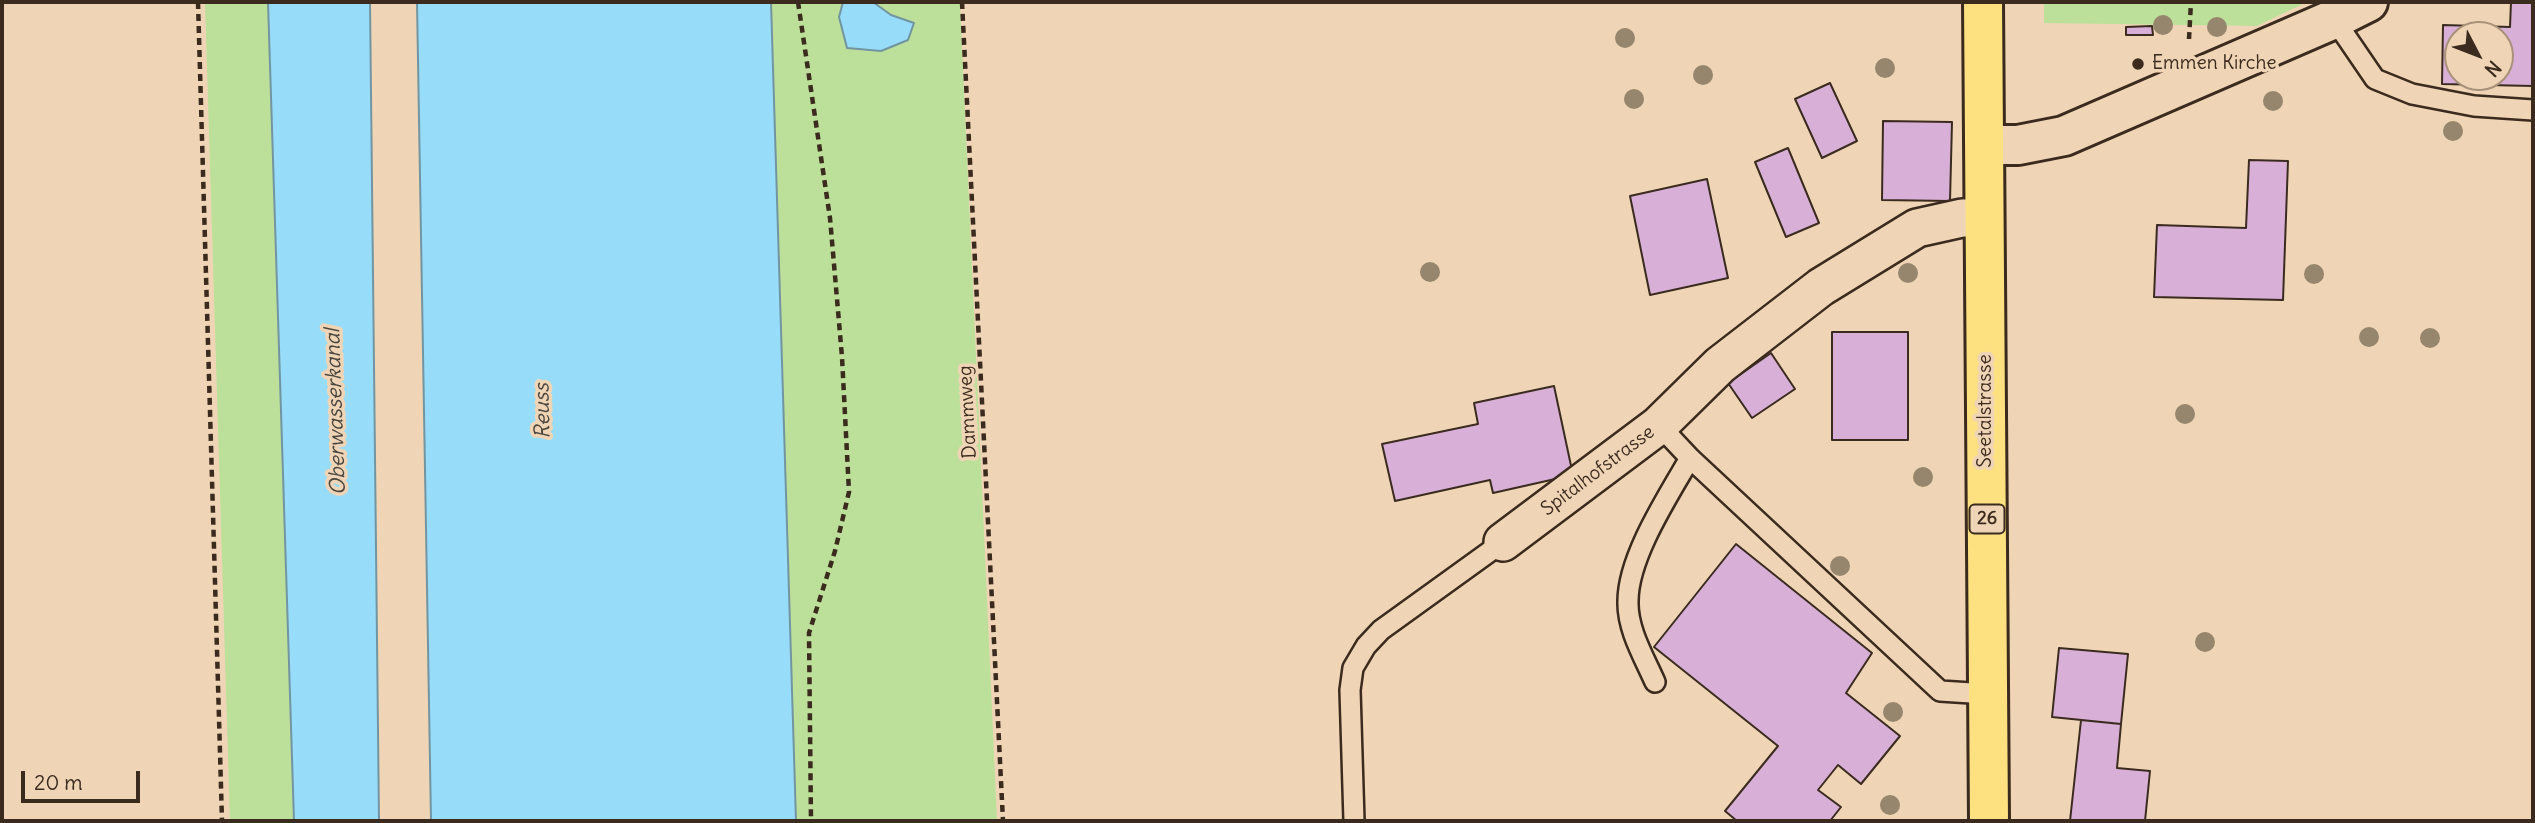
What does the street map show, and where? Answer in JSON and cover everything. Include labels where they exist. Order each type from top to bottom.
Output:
[{"type":"main road","name":"Seetalstrasse","points":[[1983,2],[1989,821]]},
{"type":"street","points":[[1985,145],[2018,145],[2064,136],[2368,2]]},
{"type":"street","name":"Spitalhofstrasse","points":[[1503,542],[1659,425],[1720,365],[1821,287],[1917,228],[1962,218],[1984,218]]},
{"type":"lane","points":[[2334,19],[2375,79],[2412,94],[2474,106],[2533,110]]},
{"type":"lane","points":[[1659,425],[1690,458],[1940,691],[1987,694]]},
{"type":"lane","points":[[1654,682],[1632,631],[1627,602],[1630,578],[1654,521],[1690,458]]},
{"type":"lane","name":"Spitalhofstrasse","points":[[1354,821],[1350,690],[1353,667],[1366,646],[1381,630],[1503,542]]},
{"type":"path","points":[[198,2],[222,821]]},
{"type":"path","points":[[799,2],[830,218],[842,357],[849,492],[835,551],[809,633],[811,821]]},
{"type":"path","name":"Dammweg","points":[[962,2],[1003,821]]},
{"type":"green space","points":[[205,2],[268,2],[294,821],[230,821]]},
{"type":"green space","points":[[771,2],[960,2],[997,821],[796,821]]},
{"type":"green space","points":[[2044,2],[2307,2],[2257,26],[2044,23]]},
{"type":"water","name":"Oberwasserkanal","points":[[268,2],[370,2],[379,821],[294,821]]},
{"type":"water","name":"Reuss","points":[[417,2],[771,2],[796,821],[431,821]]},
{"type":"water","points":[[843,2],[873,2],[891,15],[914,23],[908,40],[881,51],[847,48],[839,17]]},
{"type":"building","points":[[2511,2],[2533,2],[2533,86],[2514,86],[2514,21],[2510,21]]},
{"type":"building","points":[[2444,25],[2444,84],[2442,84]]},
{"type":"building","points":[[2152,26],[2153,35],[2126,35],[2126,27]]},
{"type":"building","points":[[1830,83],[1857,141],[1822,158],[1795,99]]},
{"type":"building","points":[[1883,121],[1952,122],[1950,201],[1882,200]]},
{"type":"building","points":[[1788,148],[1819,223],[1786,237],[1755,162]]},
{"type":"building","points":[[2249,160],[2288,161],[2283,300],[2154,297],[2157,225],[2246,228]]},
{"type":"building","points":[[1707,179],[1728,278],[1650,295],[1630,196]]},
{"type":"building","points":[[1832,332],[1908,332],[1908,440],[1832,440]]},
{"type":"building","points":[[1771,353],[1795,389],[1752,418],[1728,383]]},
{"type":"building","points":[[1554,386],[1573,475],[1493,493],[1490,480],[1395,501],[1382,444],[1478,424],[1474,403]]},
{"type":"building","points":[[1736,544],[1872,653],[1846,693],[1900,736],[1861,784],[1838,765],[1818,790],[1841,807],[1830,821],[1737,821],[1725,811],[1778,746],[1654,647]]},
{"type":"building","points":[[2059,648],[2128,654],[2121,724],[2052,717]]},
{"type":"building","points":[[2081,720],[2121,724],[2117,768],[2150,771],[2145,821],[2070,821]]},
{"type":"place","name":"Emmen Kirche","points":[[2138,64]]}]
